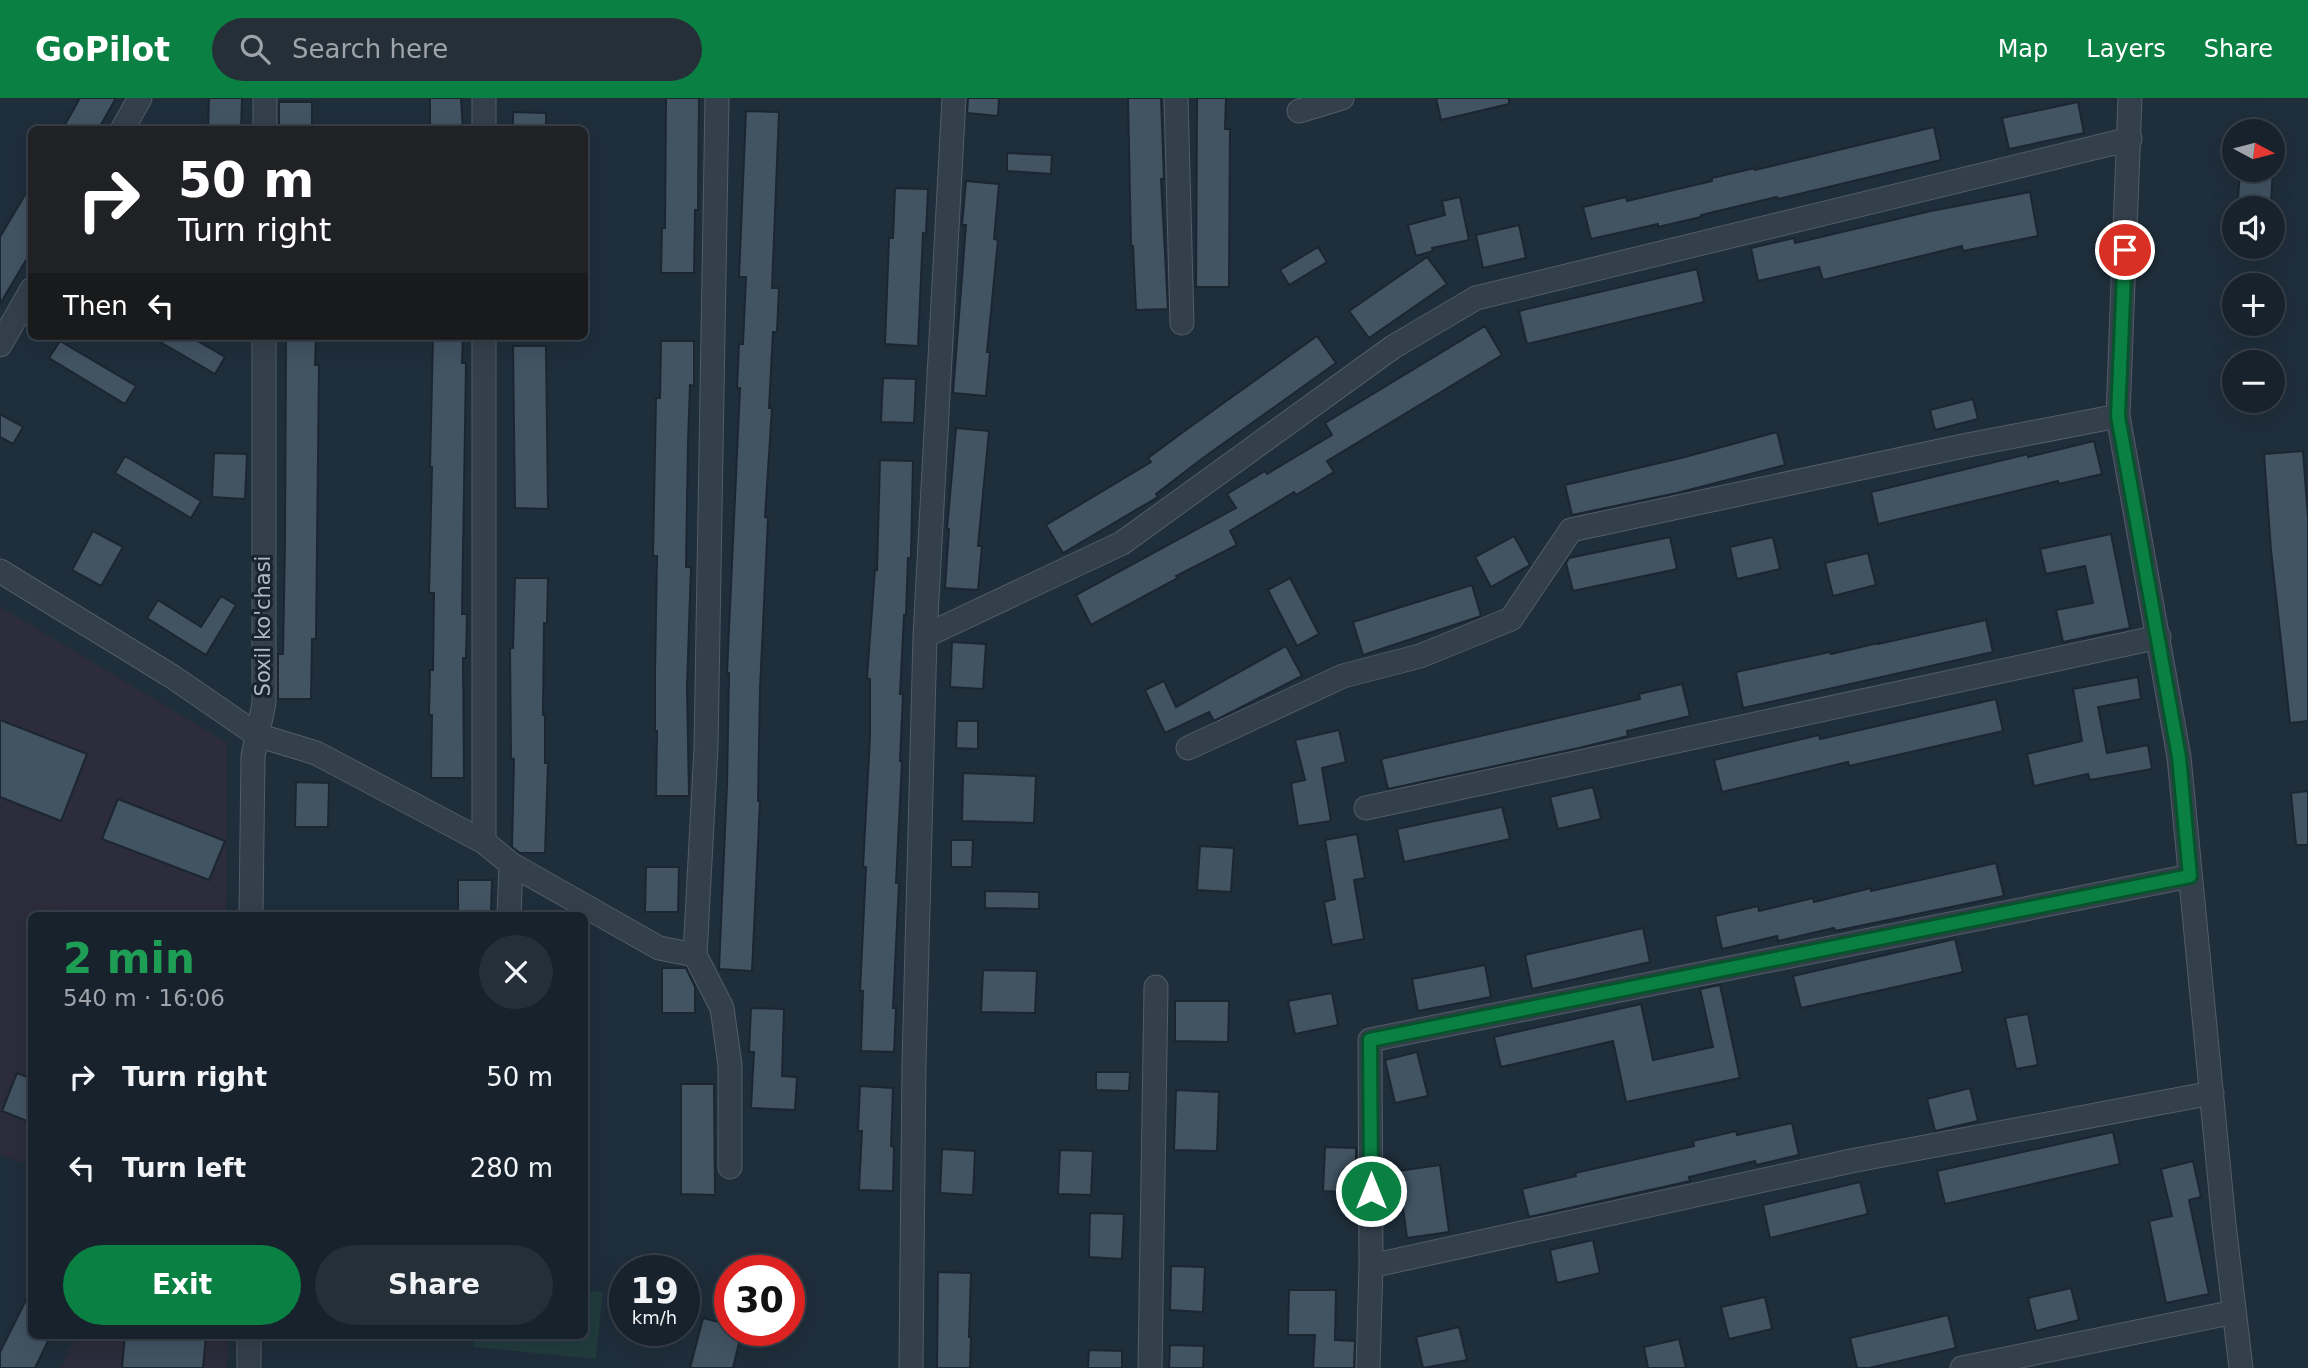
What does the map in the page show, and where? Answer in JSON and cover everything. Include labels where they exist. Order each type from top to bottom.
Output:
[{"type":"street","points":[[124,126],[140,98]]},
{"type":"street","points":[[265,98],[265,126]]},
{"type":"street","points":[[484,98],[484,126]]},
{"type":"street","points":[[717,98],[706,748],[695,955],[722,1008],[730,1065],[730,1167]]},
{"type":"street","points":[[911,1368],[914,1064],[925,636],[954,98]]},
{"type":"street","points":[[1176,98],[1182,323]]},
{"type":"street","points":[[1299,111],[1342,98]]},
{"type":"street","points":[[2130,98],[2118,416],[2179,757],[2241,1368]]},
{"type":"street","points":[[925,636],[1122,543],[1393,347],[1476,298],[2130,139]]},
{"type":"street","points":[[0,345],[28,296]]},
{"type":"street","name":"Soxil ko'chasi","points":[[251,912],[253,756],[264,703],[264,340]]},
{"type":"street","points":[[484,340],[484,842]]},
{"type":"street","points":[[1188,748],[1343,676],[1420,656],[1511,619],[1571,530],[1963,446],[2118,416]]},
{"type":"street","points":[[0,571],[173,677],[257,736],[316,753],[484,842],[511,864],[659,948],[695,955]]},
{"type":"street","points":[[1366,808],[2159,637]]},
{"type":"street","points":[[509,912],[511,864]]},
{"type":"street","points":[[1368,1368],[1371,1266],[1370,1040],[2190,876]]},
{"type":"street","points":[[1150,1368],[1156,987]]},
{"type":"street","points":[[1371,1266],[1851,1161],[2213,1093]]},
{"type":"street","points":[[1962,1368],[2234,1312]]},
{"type":"street","points":[[249,1339],[249,1368]]},
{"type":"shaded area","points":[[0,607],[227,743],[226,912],[28,912],[28,1166],[0,1154]]},
{"type":"shaded area","points":[[74,1339],[228,1339],[227,1368],[61,1368]]},
{"type":"green space","points":[[588,1290],[603,1292],[596,1359],[473,1347],[474,1339],[588,1339]]},
{"type":"building","points":[[80,98],[116,98],[100,126],[64,126]]},
{"type":"building","points":[[209,98],[242,98],[241,126],[208,126]]},
{"type":"building","points":[[430,98],[461,98],[463,126],[430,126]]},
{"type":"building","points":[[666,98],[699,98],[698,210],[695,210],[694,273],[661,273],[662,228],[665,228]]},
{"type":"building","points":[[968,98],[999,98],[998,116],[967,113]]},
{"type":"building","points":[[1128,98],[1161,98],[1164,179],[1161,179],[1168,309],[1136,310],[1131,246]]},
{"type":"building","points":[[1197,98],[1226,98],[1225,129],[1230,129],[1229,287],[1196,287]]},
{"type":"building","points":[[1436,98],[1509,98],[1509,104],[1441,120]]},
{"type":"building","points":[[279,102],[312,102],[312,126],[279,126]]},
{"type":"building","points":[[2078,102],[2084,133],[2009,149],[2002,118]]},
{"type":"building","points":[[746,111],[779,112],[772,288],[779,288],[777,332],[773,332],[769,408],[772,408],[765,517],[768,518],[760,689],[760,801],[752,971],[719,969],[727,785],[727,673],[740,388],[737,388],[739,344],[743,344],[746,277],[739,277]]},
{"type":"building","points":[[513,112],[546,113],[546,126],[513,126]]},
{"type":"building","points":[[1934,127],[1941,160],[1658,227],[1658,224],[1591,239],[1583,207],[1626,197],[1627,201],[1712,181],[1712,178]]},
{"type":"building","points":[[1007,153],[1052,155],[1051,174],[1007,171]]},
{"type":"building","points":[[966,181],[999,184],[994,239],[998,240],[987,352],[990,352],[986,396],[953,393],[966,225],[962,225]]},
{"type":"building","points":[[2239,182],[2272,182],[2271,196],[2238,196]]},
{"type":"building","points":[[895,188],[928,189],[926,234],[923,233],[918,346],[885,344],[889,238],[893,238]]},
{"type":"building","points":[[28,190],[28,257],[0,304],[0,237]]},
{"type":"building","points":[[2030,192],[2038,236],[1963,251],[1962,246],[1823,280],[1819,267],[1758,281],[1751,248],[1794,238],[1795,243],[1931,211]]},
{"type":"building","points":[[1460,197],[1469,240],[1432,248],[1433,251],[1416,256],[1408,225],[1445,215],[1442,201]]},
{"type":"building","points":[[1519,225],[1526,258],[1483,268],[1476,235]]},
{"type":"building","points":[[1318,247],[1327,262],[1289,285],[1280,270]]},
{"type":"building","points":[[1427,257],[1447,284],[1369,338],[1349,311]]},
{"type":"building","points":[[1697,269],[1704,302],[1527,344],[1519,311]]},
{"type":"building","points":[[1485,326],[1502,355],[1327,461],[1334,472],[1296,495],[1294,492],[1230,531],[1237,545],[1176,576],[1178,578],[1091,625],[1076,595],[1236,508],[1227,494],[1265,471],[1267,474],[1332,435],[1325,423]]},
{"type":"building","points":[[1317,336],[1336,363],[1203,458],[1156,494],[1158,497],[1063,553],[1046,525],[1151,462],[1148,458]]},
{"type":"building","points":[[157,340],[196,340],[225,357],[215,374]]},
{"type":"building","points":[[286,340],[316,340],[315,365],[319,365],[316,639],[312,639],[311,699],[278,699],[278,654],[283,654]]},
{"type":"building","points":[[433,340],[463,340],[462,363],[466,363],[462,614],[467,614],[466,658],[463,658],[464,778],[431,778],[432,715],[429,715],[430,670],[433,670],[434,593],[429,593]]},
{"type":"building","points":[[60,341],[136,386],[125,404],[49,358]]},
{"type":"building","points":[[661,341],[694,341],[694,386],[690,385],[686,567],[691,567],[687,687],[689,796],[656,796],[657,556],[653,556],[656,398],[660,398]]},
{"type":"building","points":[[513,346],[546,346],[548,509],[515,508]]},
{"type":"building","points":[[883,378],[916,379],[914,423],[881,422]]},
{"type":"building","points":[[1973,399],[1978,419],[1935,430],[1930,410]]},
{"type":"building","points":[[0,414],[23,427],[13,444],[0,437]]},
{"type":"building","points":[[956,428],[989,431],[978,546],[982,546],[978,590],[945,588]]},
{"type":"building","points":[[1777,432],[1785,465],[1677,493],[1572,515],[1565,485]]},
{"type":"building","points":[[2094,441],[2102,474],[2059,484],[2058,481],[1878,524],[1871,492]]},
{"type":"building","points":[[2303,451],[2308,517],[2308,721],[2290,723],[2271,550],[2264,454]]},
{"type":"building","points":[[214,453],[247,454],[245,499],[212,497]]},
{"type":"building","points":[[125,456],[201,501],[191,518],[115,473]]},
{"type":"building","points":[[880,460],[913,461],[911,558],[908,558],[900,694],[903,694],[902,761],[896,883],[899,883],[893,1008],[896,1008],[894,1052],[861,1051],[863,991],[860,991],[866,867],[863,867],[870,737],[870,679],[867,678],[875,569],[877,570]]},
{"type":"building","points":[[93,531],[123,547],[101,586],[72,570]]},
{"type":"building","points":[[2111,534],[2130,628],[2063,642],[2056,610],[2093,603],[2085,566],[2046,574],[2040,549]]},
{"type":"building","points":[[1514,536],[1530,565],[1491,587],[1475,557]]},
{"type":"building","points":[[1670,537],[1677,569],[1573,591],[1566,563],[1569,558]]},
{"type":"building","points":[[1773,537],[1780,569],[1737,579],[1730,547]]},
{"type":"building","points":[[1868,553],[1876,585],[1833,596],[1825,563]]},
{"type":"building","points":[[515,578],[548,578],[547,623],[544,623],[543,715],[545,763],[548,763],[545,853],[520,853],[512,847],[514,759],[511,758],[510,648],[513,648]]},
{"type":"building","points":[[1290,578],[1319,634],[1297,646],[1268,590]]},
{"type":"building","points":[[1472,585],[1481,616],[1363,655],[1353,622]]},
{"type":"building","points":[[221,596],[236,605],[206,655],[147,618],[158,600],[201,627]]},
{"type":"building","points":[[1986,620],[1993,652],[1743,708],[1736,672]]},
{"type":"building","points":[[952,642],[986,644],[983,689],[950,687]]},
{"type":"building","points":[[1286,646],[1302,676],[1214,721],[1209,712],[1165,733],[1145,690],[1164,681],[1176,707]]},
{"type":"building","points":[[2138,677],[2141,699],[2098,707],[2107,753],[2148,745],[2152,769],[2090,780],[2088,774],[2034,786],[2027,754],[2082,741],[2073,689]]},
{"type":"building","points":[[1682,684],[1690,716],[1627,731],[1628,736],[1579,748],[1388,789],[1381,759],[1640,699],[1639,694]]},
{"type":"building","points":[[1996,699],[2003,731],[1849,766],[1848,762],[1722,792],[1714,760],[1819,735],[1820,739]]},
{"type":"building","points":[[0,720],[87,754],[61,821],[0,797]]},
{"type":"building","points":[[957,721],[978,721],[978,749],[956,748]]},
{"type":"building","points":[[1339,730],[1346,762],[1322,768],[1331,821],[1298,826],[1291,783],[1305,780],[1295,740]]},
{"type":"building","points":[[963,773],[1036,776],[1034,823],[962,821]]},
{"type":"building","points":[[296,782],[329,783],[328,827],[295,827]]},
{"type":"building","points":[[1593,787],[1601,819],[1558,829],[1550,797]]},
{"type":"building","points":[[2308,791],[2308,845],[2296,845],[2291,793]]},
{"type":"building","points":[[118,799],[225,841],[209,880],[102,839]]},
{"type":"building","points":[[1502,807],[1510,839],[1404,862],[1397,829]]},
{"type":"building","points":[[1357,834],[1365,878],[1354,880],[1364,939],[1332,945],[1324,902],[1335,899],[1325,840]]},
{"type":"building","points":[[951,840],[973,840],[972,867],[951,867]]},
{"type":"building","points":[[1200,846],[1234,848],[1231,892],[1197,890]]},
{"type":"building","points":[[1996,863],[2004,896],[1835,931],[1834,928],[1778,941],[1777,936],[1722,949],[1715,916],[1758,906],[1759,911],[1813,898],[1814,902]]},
{"type":"building","points":[[646,867],[679,867],[678,912],[645,912]]},
{"type":"building","points":[[458,880],[492,880],[491,912],[458,912]]},
{"type":"building","points":[[985,891],[1039,892],[1039,909],[985,908]]},
{"type":"building","points":[[1643,928],[1650,962],[1532,989],[1525,955]]},
{"type":"building","points":[[1955,939],[1963,972],[1801,1008],[1793,976]]},
{"type":"building","points":[[1485,965],[1491,997],[1418,1011],[1412,979]]},
{"type":"building","points":[[662,968],[686,968],[695,987],[695,1013],[662,1013]]},
{"type":"building","points":[[983,970],[1037,971],[1035,1013],[981,1012]]},
{"type":"building","points":[[1720,985],[1740,1078],[1626,1102],[1613,1041],[1501,1067],[1494,1037],[1641,1004],[1653,1060],[1713,1047],[1700,989]]},
{"type":"building","points":[[1332,993],[1338,1025],[1295,1034],[1288,1001]]},
{"type":"building","points":[[1175,1001],[1229,1001],[1228,1042],[1175,1041]]},
{"type":"building","points":[[751,1008],[784,1009],[782,1076],[797,1077],[795,1110],[751,1108],[754,1052],[749,1052]]},
{"type":"building","points":[[2028,1014],[2038,1065],[2016,1069],[2005,1018]]},
{"type":"building","points":[[1417,1052],[1428,1096],[1395,1103],[1385,1060]]},
{"type":"building","points":[[1096,1072],[1130,1072],[1129,1091],[1096,1090]]},
{"type":"building","points":[[17,1073],[28,1077],[28,1121],[2,1111]]},
{"type":"building","points":[[681,1084],[714,1084],[715,1195],[681,1194]]},
{"type":"building","points":[[860,1086],[893,1088],[893,1191],[859,1190],[862,1131],[858,1131]]},
{"type":"building","points":[[1970,1088],[1978,1121],[1935,1131],[1927,1099]]},
{"type":"building","points":[[1176,1090],[1219,1092],[1217,1151],[1174,1150]]},
{"type":"building","points":[[1792,1123],[1799,1155],[1756,1165],[1755,1161],[1689,1177],[1690,1181],[1529,1217],[1522,1189],[1576,1176],[1575,1173],[1694,1146],[1693,1141],[1736,1131],[1737,1135]]},
{"type":"building","points":[[2113,1132],[2120,1164],[1945,1204],[1937,1171]]},
{"type":"building","points":[[1325,1147],[1356,1148],[1356,1193],[1323,1191]]},
{"type":"building","points":[[942,1149],[975,1151],[973,1195],[940,1193]]},
{"type":"building","points":[[1060,1150],[1093,1151],[1091,1195],[1058,1194]]},
{"type":"building","points":[[2193,1161],[2201,1197],[2189,1200],[2209,1294],[2166,1303],[2149,1221],[2172,1216],[2161,1169]]},
{"type":"building","points":[[1440,1165],[1449,1232],[1407,1238],[1398,1171]]},
{"type":"building","points":[[1860,1182],[1868,1214],[1770,1238],[1763,1205]]},
{"type":"building","points":[[1090,1213],[1124,1214],[1122,1259],[1089,1257]]},
{"type":"building","points":[[1593,1240],[1600,1273],[1557,1283],[1550,1250]]},
{"type":"building","points":[[1171,1266],[1205,1267],[1203,1312],[1170,1310]]},
{"type":"building","points":[[938,1272],[971,1273],[970,1368],[937,1368]]},
{"type":"building","points":[[2071,1288],[2079,1320],[2036,1331],[2028,1298]]},
{"type":"building","points":[[1289,1290],[1336,1290],[1335,1340],[1355,1341],[1354,1368],[1313,1368],[1315,1335],[1288,1335]]},
{"type":"building","points":[[28,1296],[28,1339],[49,1339],[35,1368],[0,1368],[0,1352]]},
{"type":"building","points":[[1765,1297],[1772,1329],[1729,1339],[1721,1307]]},
{"type":"building","points":[[1948,1315],[1956,1348],[1869,1368],[1857,1368],[1850,1338]]},
{"type":"building","points":[[703,1318],[714,1321],[714,1346],[738,1346],[733,1368],[690,1368],[696,1346],[700,1346]]},
{"type":"building","points":[[1459,1327],[1467,1360],[1423,1368],[1416,1337]]},
{"type":"building","points":[[125,1339],[206,1339],[203,1368],[122,1368]]},
{"type":"building","points":[[1679,1339],[1686,1368],[1648,1368],[1644,1347]]},
{"type":"building","points":[[1170,1345],[1204,1346],[1203,1368],[1169,1368]]},
{"type":"building","points":[[1089,1350],[1122,1351],[1122,1368],[1088,1368]]},
{"type":"route","points":[[1371,1191],[1370,1040],[2190,876],[2179,757],[2118,416],[2125,250]]}]
